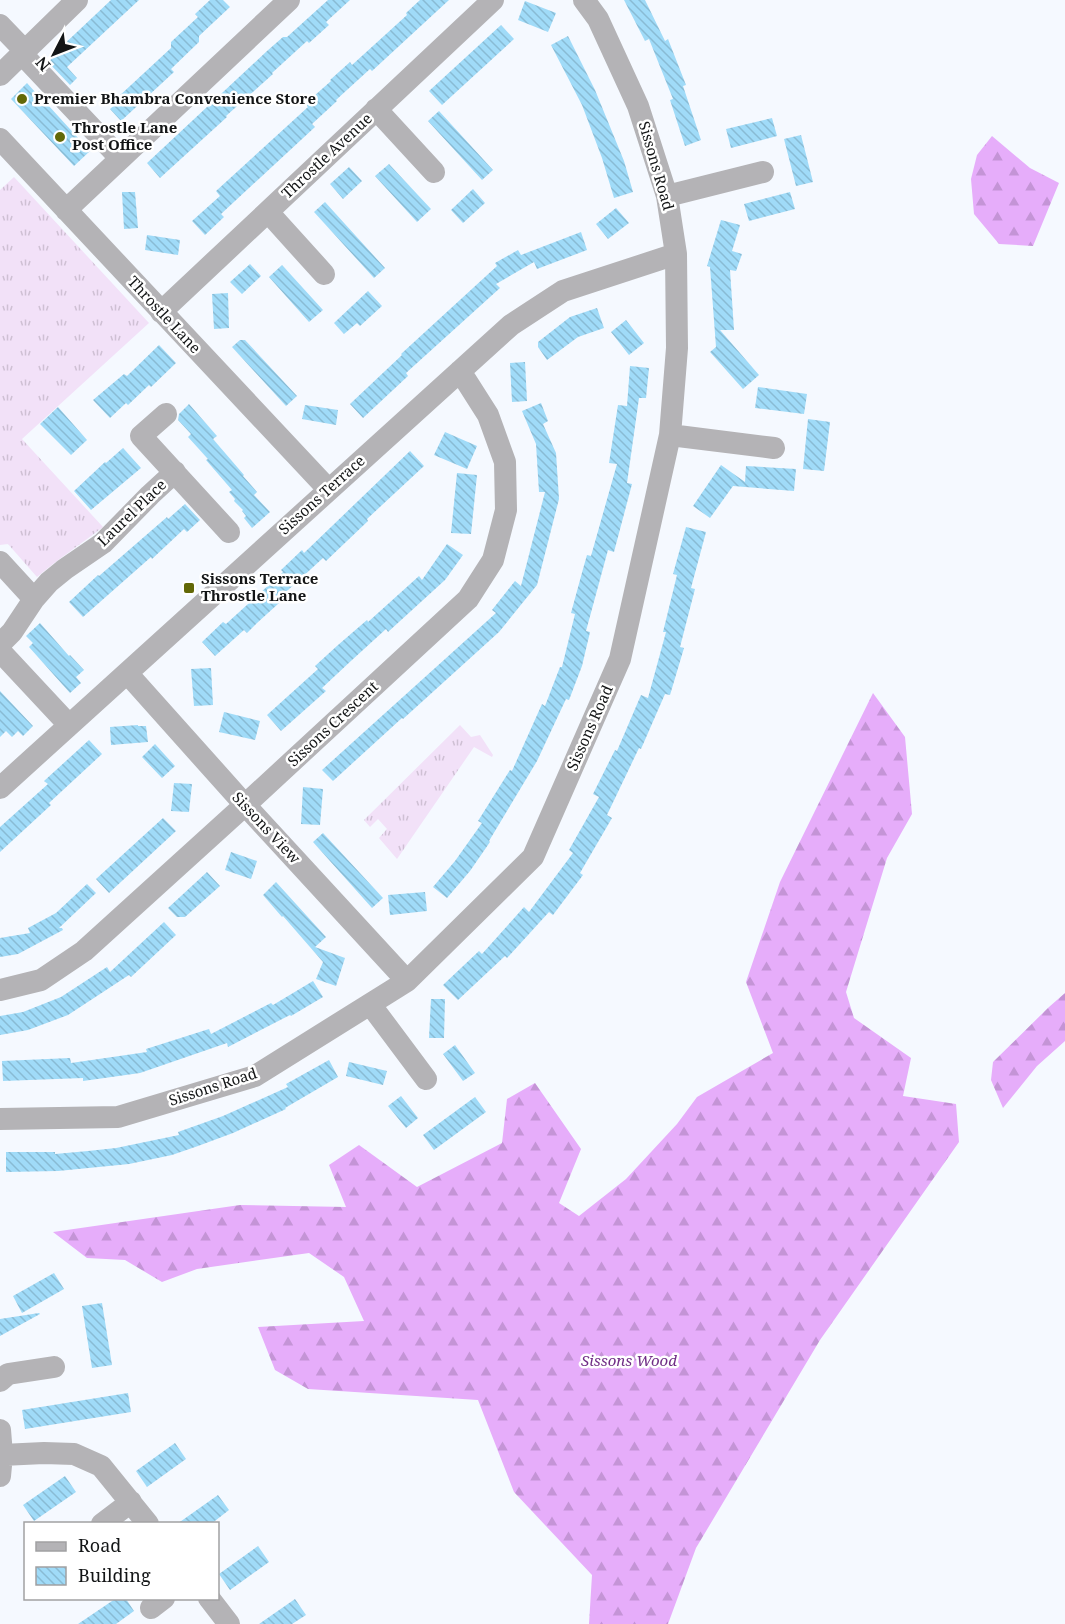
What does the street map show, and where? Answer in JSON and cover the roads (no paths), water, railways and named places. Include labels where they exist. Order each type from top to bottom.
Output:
[{"type":"street","points":[[0,75],[77,0]]},
{"type":"street","points":[[66,210],[289,0]]},
{"type":"street","name":"Throstle Avenue","points":[[161,312],[493,0]]},
{"type":"street","name":"Sissons Road","points":[[0,1119],[118,1117],[255,1076],[407,981],[533,856],[620,659],[670,435],[677,348],[676,254],[667,196],[638,106],[598,19],[584,0]]},
{"type":"street","points":[[0,25],[120,158]]},
{"type":"street","points":[[376,109],[434,172]]},
{"type":"street","name":"Throstle Lane","points":[[0,140],[328,489]]},
{"type":"street","points":[[667,196],[763,172]]},
{"type":"street","points":[[268,212],[324,274]]},
{"type":"street","name":"Sissons Terrace","points":[[0,788],[511,325],[563,291],[676,254]]},
{"type":"street","name":"Sissons Crescent","points":[[0,990],[41,980],[84,951],[468,599],[494,560],[506,510],[505,462],[488,415],[460,371]]},
{"type":"street","name":"Laurel Place","points":[[166,414],[141,436],[229,532]]},
{"type":"street","points":[[670,435],[774,448]]},
{"type":"street","name":"Laurel Place","points":[[0,644],[12,632],[34,599],[49,582],[104,543],[175,472]]},
{"type":"street","points":[[0,562],[34,599]]},
{"type":"street","points":[[0,651],[69,725]]},
{"type":"street","name":"Sissons View","points":[[127,673],[407,981]]},
{"type":"street","points":[[370,1004],[426,1079]]},
{"type":"street","points":[[0,1381],[8,1374],[54,1367]]},
{"type":"street","points":[[0,1430],[1,1465],[44,1453],[74,1454],[101,1466],[146,1522]]},
{"type":"street","points":[[105,1522],[131,1502]]},
{"type":"street","points":[[210,1600],[229,1624]]},
{"type":"place","name":"Premier Bhambra Convenience Store","points":[[22,99]]},
{"type":"place","name":"Throstle Lane Post Office","points":[[60,137]]},
{"type":"place","name":"Sissons Terrace Throstle Lane","points":[[189,588]]},
{"type":"park label","name":"Sissons Wood","points":[[629,1361]]}]
